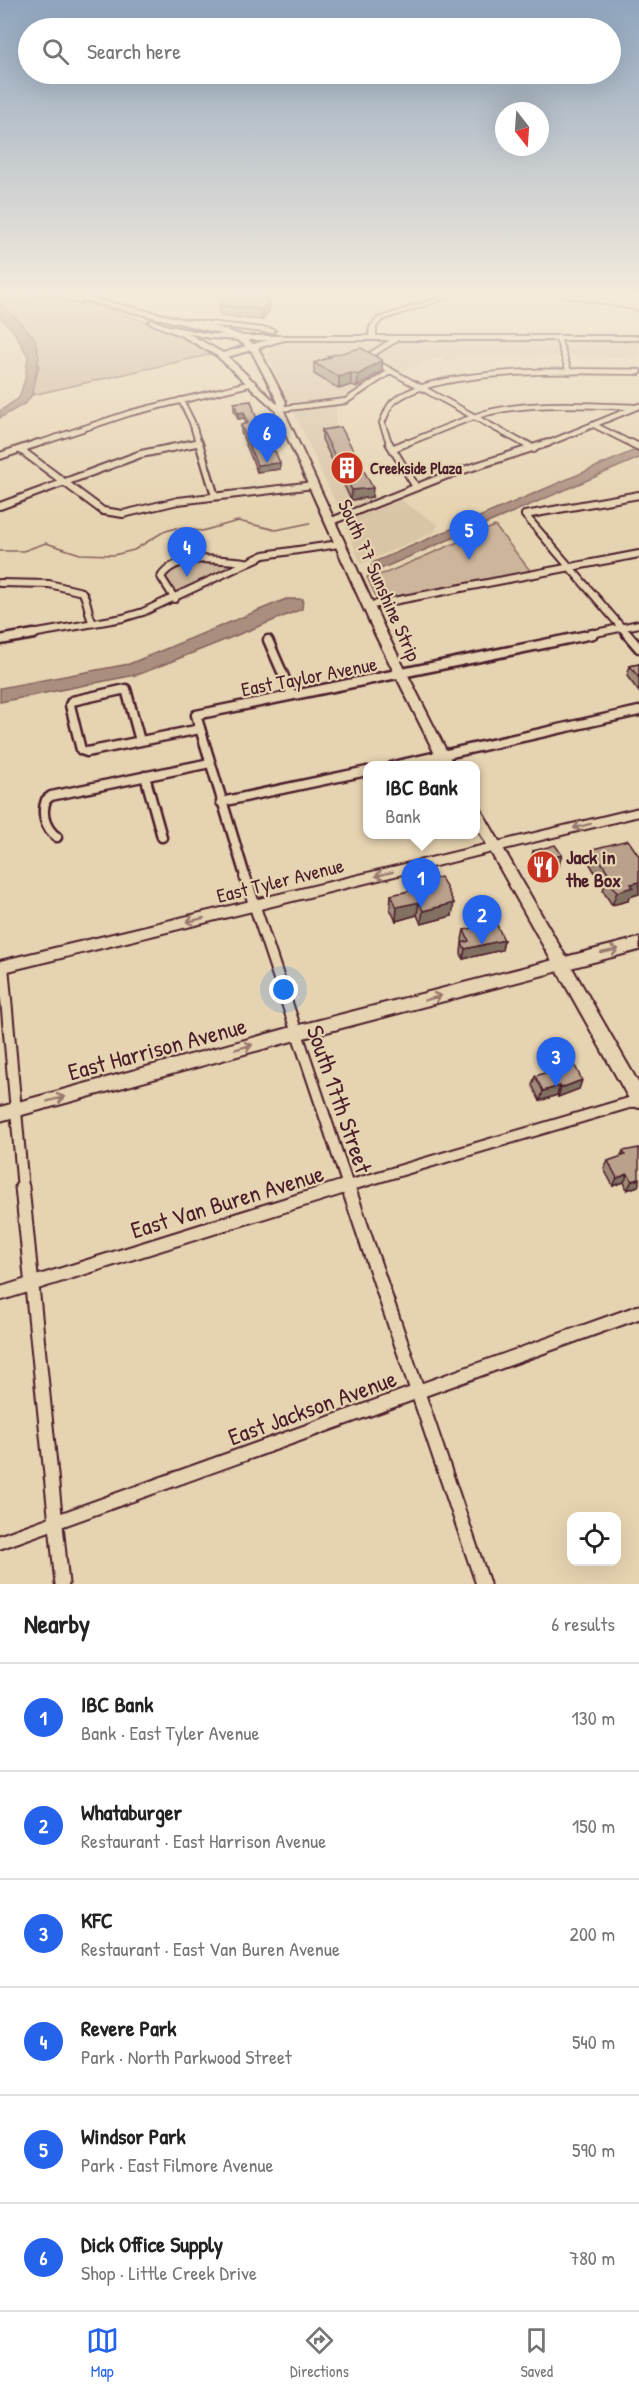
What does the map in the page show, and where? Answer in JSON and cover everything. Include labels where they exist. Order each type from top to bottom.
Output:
[{"type":"main road","points":[[238,369],[253,383],[269,404],[279,409],[282,402],[267,369]]},
{"type":"main road","points":[[268,369],[271,377]]},
{"type":"main road","points":[[253,383],[271,377]]},
{"type":"main road","name":"South 77 Sunshine Strip","points":[[279,409],[367,606],[400,675],[446,760]]},
{"type":"main road","name":"East Tyler Avenue","points":[[1,967],[639,812]]},
{"type":"main road","points":[[480,821],[639,1100]]},
{"type":"main road","name":"East Harrison Avenue","points":[[7,1112],[296,1033],[639,944]]},
{"type":"street","points":[[388,369],[534,449]]},
{"type":"street","points":[[279,409],[346,401],[391,371]]},
{"type":"street","points":[[416,487],[382,423],[385,413],[398,400],[423,388],[485,375],[639,372]]},
{"type":"street","points":[[0,456],[130,412],[253,383]]},
{"type":"street","points":[[181,400],[187,409],[215,496]]},
{"type":"street","points":[[394,448],[501,410],[522,407],[638,407]]},
{"type":"street","points":[[329,522],[455,473],[534,449],[638,407]]},
{"type":"street","points":[[594,425],[639,447]]},
{"type":"street","points":[[0,506],[147,452],[198,443]]},
{"type":"street","points":[[21,450],[103,511],[116,515],[167,503],[314,485]]},
{"type":"street","points":[[525,515],[639,495]]},
{"type":"street","points":[[525,515],[639,648]]},
{"type":"street","points":[[0,640],[123,618],[175,599],[248,562],[281,551],[339,544]]},
{"type":"street","points":[[367,606],[639,554]]},
{"type":"street","points":[[175,599],[161,577],[163,571],[172,566],[194,561],[248,562]]},
{"type":"street","points":[[0,583],[49,584],[82,592],[87,599],[89,616],[93,623]]},
{"type":"street","name":"East Taylor Avenue","points":[[196,715],[400,675],[639,624]]},
{"type":"street","points":[[268,640],[292,695]]},
{"type":"street","points":[[140,741],[126,689],[72,701],[70,705],[81,750],[87,752],[200,729]]},
{"type":"street","points":[[446,760],[639,711]]},
{"type":"street","name":"South 17th Street","points":[[196,715],[220,802],[296,1033],[416,1393],[483,1584]]},
{"type":"street","points":[[57,837],[48,830],[44,808],[46,800],[51,796],[210,763]]},
{"type":"street","points":[[220,802],[363,772]]},
{"type":"street","points":[[145,777],[162,837]]},
{"type":"street","points":[[1,967],[7,1112],[30,1284],[62,1584]]},
{"type":"street","name":"East Van Buren Avenue","points":[[0,1294],[347,1186],[639,1100]]},
{"type":"street","name":"East Jackson Avenue","points":[[0,1542],[639,1312]]},
{"type":"shaded area","points":[[26,369],[37,369],[32,395],[26,403],[0,418],[0,411],[19,398]]},
{"type":"shaded area","points":[[38,369],[147,369],[32,395]]},
{"type":"shaded area","points":[[274,369],[406,369],[385,373],[344,400],[337,402],[335,423],[376,500],[399,499],[438,525],[434,532],[361,564],[341,514]]},
{"type":"shaded area","points":[[633,451],[639,452],[639,458],[376,571],[369,570],[374,562]]},
{"type":"shaded area","points":[[495,526],[532,573],[378,601],[367,577],[386,573]]},
{"type":"shaded area","points":[[204,563],[235,565],[180,593],[175,593],[164,576],[177,567]]},
{"type":"shaded area","points":[[286,599],[303,599],[302,609],[140,674],[0,702],[0,688],[129,664]]},
{"type":"building","points":[[325,369],[368,369],[358,375],[351,373],[339,377]]},
{"type":"building","points":[[251,401],[267,452],[275,451],[280,463],[257,465],[241,425],[248,423],[244,412],[238,413],[234,403]]},
{"type":"building","name":"Creekside Plaza","points":[[341,427],[373,488],[352,490],[322,430]]},
{"type":"building","points":[[639,664],[639,678],[630,666]]},
{"type":"building","points":[[628,840],[639,856],[639,882],[631,884],[633,887],[617,892],[608,878],[611,877],[593,849]]},
{"type":"building","points":[[555,845],[562,855],[548,859],[552,864],[543,866],[533,851]]},
{"type":"building","points":[[441,877],[454,903],[423,911],[419,902],[397,907],[391,895],[414,890],[411,884]]},
{"type":"building","points":[[496,923],[504,940],[465,949],[462,943],[469,941],[464,930]]},
{"type":"building","points":[[574,1064],[582,1080],[561,1088],[560,1086],[543,1091],[535,1076]]},
{"type":"building","points":[[639,1148],[639,1179],[632,1181],[628,1174],[617,1178],[608,1161],[625,1155],[623,1151]]},
{"type":"waterway","points":[[0,551],[23,551],[46,543],[80,554],[114,555],[134,550],[163,532],[176,528],[202,531],[238,521],[276,530],[310,523]]},
{"type":"place","name":"Dick Office Supply","points":[[267,463]]},
{"type":"place","name":"Creekside Plaza","points":[[347,468]]},
{"type":"place","name":"Windsor Park","points":[[469,560]]},
{"type":"place","name":"Revere Park","points":[[187,577]]},
{"type":"place","name":"Jack in the Box","points":[[543,867]]},
{"type":"place","name":"IBC Bank","points":[[421,908]]},
{"type":"place","name":"Whataburger","points":[[482,945]]},
{"type":"place","name":"KFC","points":[[556,1087]]}]
